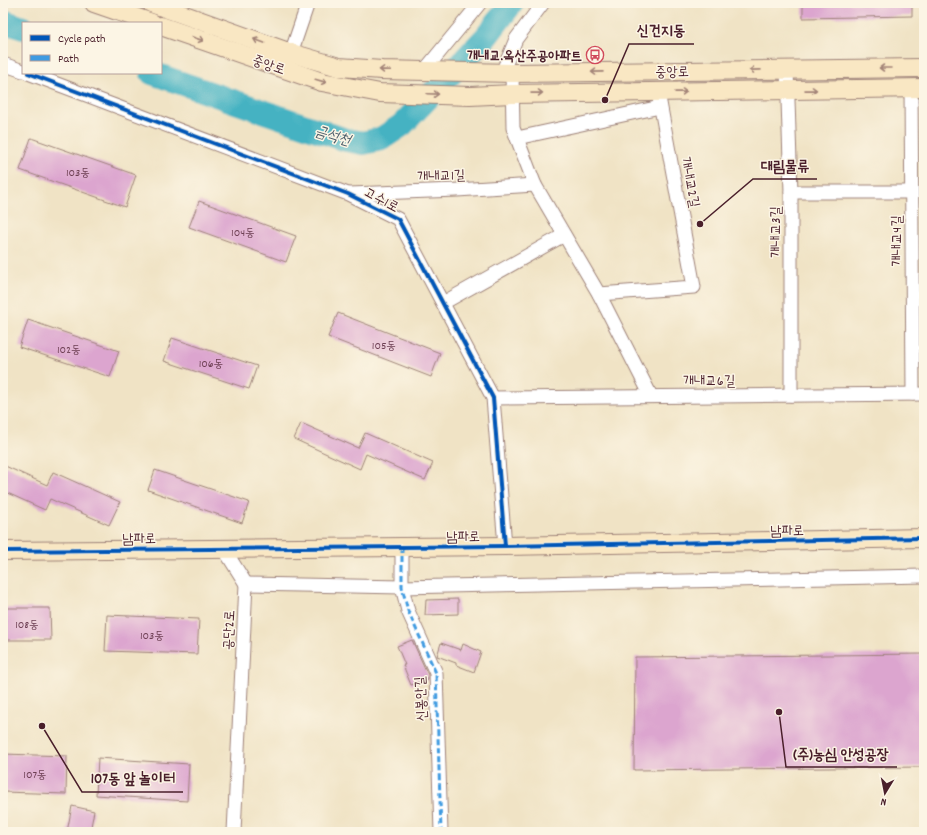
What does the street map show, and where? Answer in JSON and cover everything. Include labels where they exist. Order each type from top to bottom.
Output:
[{"type":"main road","points":[[94,3],[149,22]]},
{"type":"main road","name":"중앙로","points":[[151,3],[291,53],[339,67],[382,70],[507,73],[924,68]]},
{"type":"main road","name":"중앙로","points":[[162,26],[322,82],[380,93],[470,96],[512,94],[659,100],[787,91],[917,88]]},
{"type":"main road","name":"남파로","points":[[3,551],[505,546],[924,538]]},
{"type":"street","name":"중앙로","points":[[291,53],[308,3]]},
{"type":"street","points":[[424,71],[480,3]]},
{"type":"street","points":[[543,3],[516,39],[507,73],[512,94],[512,128],[535,185],[599,294],[651,396]]},
{"type":"street","points":[[3,64],[22,71]]},
{"type":"street","name":"개내교3길","points":[[787,70],[791,192],[791,395]]},
{"type":"street","name":"고수1로","points":[[31,74],[348,194],[398,219],[494,398],[505,546]]},
{"type":"street","name":"개내교4길","points":[[917,88],[918,158],[912,192],[918,283],[918,394]]},
{"type":"street","points":[[516,138],[659,100]]},
{"type":"street","name":"개내교2길","points":[[599,294],[694,287],[659,100]]},
{"type":"street","name":"개내교1길","points":[[348,194],[457,190],[535,185]]},
{"type":"street","points":[[791,192],[912,192]]},
{"type":"street","points":[[443,304],[564,235]]},
{"type":"street","name":"개내교6길","points":[[494,398],[918,394]]},
{"type":"street","name":"신봉안길","points":[[402,547],[402,587],[408,611],[436,673],[441,832]]},
{"type":"street","points":[[224,549],[246,584],[402,587],[924,576]]},
{"type":"street","name":"공단2로","points":[[234,832],[246,584]]},
{"type":"building","points":[[803,3],[912,3],[912,16],[803,18]]},
{"type":"building","points":[[31,138],[136,175],[125,207],[20,170]]},
{"type":"building","points":[[199,201],[296,236],[286,262],[189,227]]},
{"type":"building","points":[[338,313],[440,353],[431,377],[328,337]]},
{"type":"building","points":[[28,320],[119,351],[110,377],[19,347]]},
{"type":"building","points":[[172,338],[257,366],[249,389],[164,361]]},
{"type":"building","points":[[301,423],[358,448],[365,433],[433,463],[425,480],[366,454],[360,469],[294,439]]},
{"type":"building","points":[[3,465],[47,485],[53,472],[120,502],[109,525],[50,499],[45,510],[3,491]]},
{"type":"building","points":[[155,470],[249,502],[242,523],[148,490]]},
{"type":"building","points":[[458,599],[458,614],[425,615],[426,600]]},
{"type":"building","points":[[3,608],[50,608],[51,640],[3,640]]},
{"type":"building","points":[[107,615],[199,619],[197,654],[105,651]]},
{"type":"building","points":[[412,640],[428,675],[428,680],[411,685],[397,646]]},
{"type":"building","points":[[441,643],[461,650],[463,644],[481,652],[474,672],[437,656]]},
{"type":"building","points":[[924,654],[924,767],[634,770],[635,657]]},
{"type":"building","points":[[3,754],[67,756],[66,794],[3,792]]},
{"type":"building","points":[[98,758],[189,764],[187,801],[96,795]]},
{"type":"building","points":[[72,806],[94,811],[90,832],[67,832]]},
{"type":"waterway","name":"금석천","points":[[155,74],[346,140],[363,143],[381,139],[402,125],[486,37],[512,3]]},
{"type":"waterway","name":"금석천","points":[[3,21],[22,28]]},
{"type":"marked path","points":[[402,547],[402,587],[408,611],[436,673],[441,832]]},
{"type":"cycle path","points":[[31,74],[348,194],[398,219],[493,398],[505,546]]},
{"type":"cycle path","points":[[3,551],[505,546],[924,538]]},
{"type":"place","name":"개내교.옥산주공아파트","points":[[595,55]]},
{"type":"place","name":"신건지동","points":[[605,100]]},
{"type":"place","name":"대림물류","points":[[700,224]]},
{"type":"place","name":"(주)농심 안성공장","points":[[779,712]]},
{"type":"place","name":"107동 앞 놀이터","points":[[42,726]]}]
